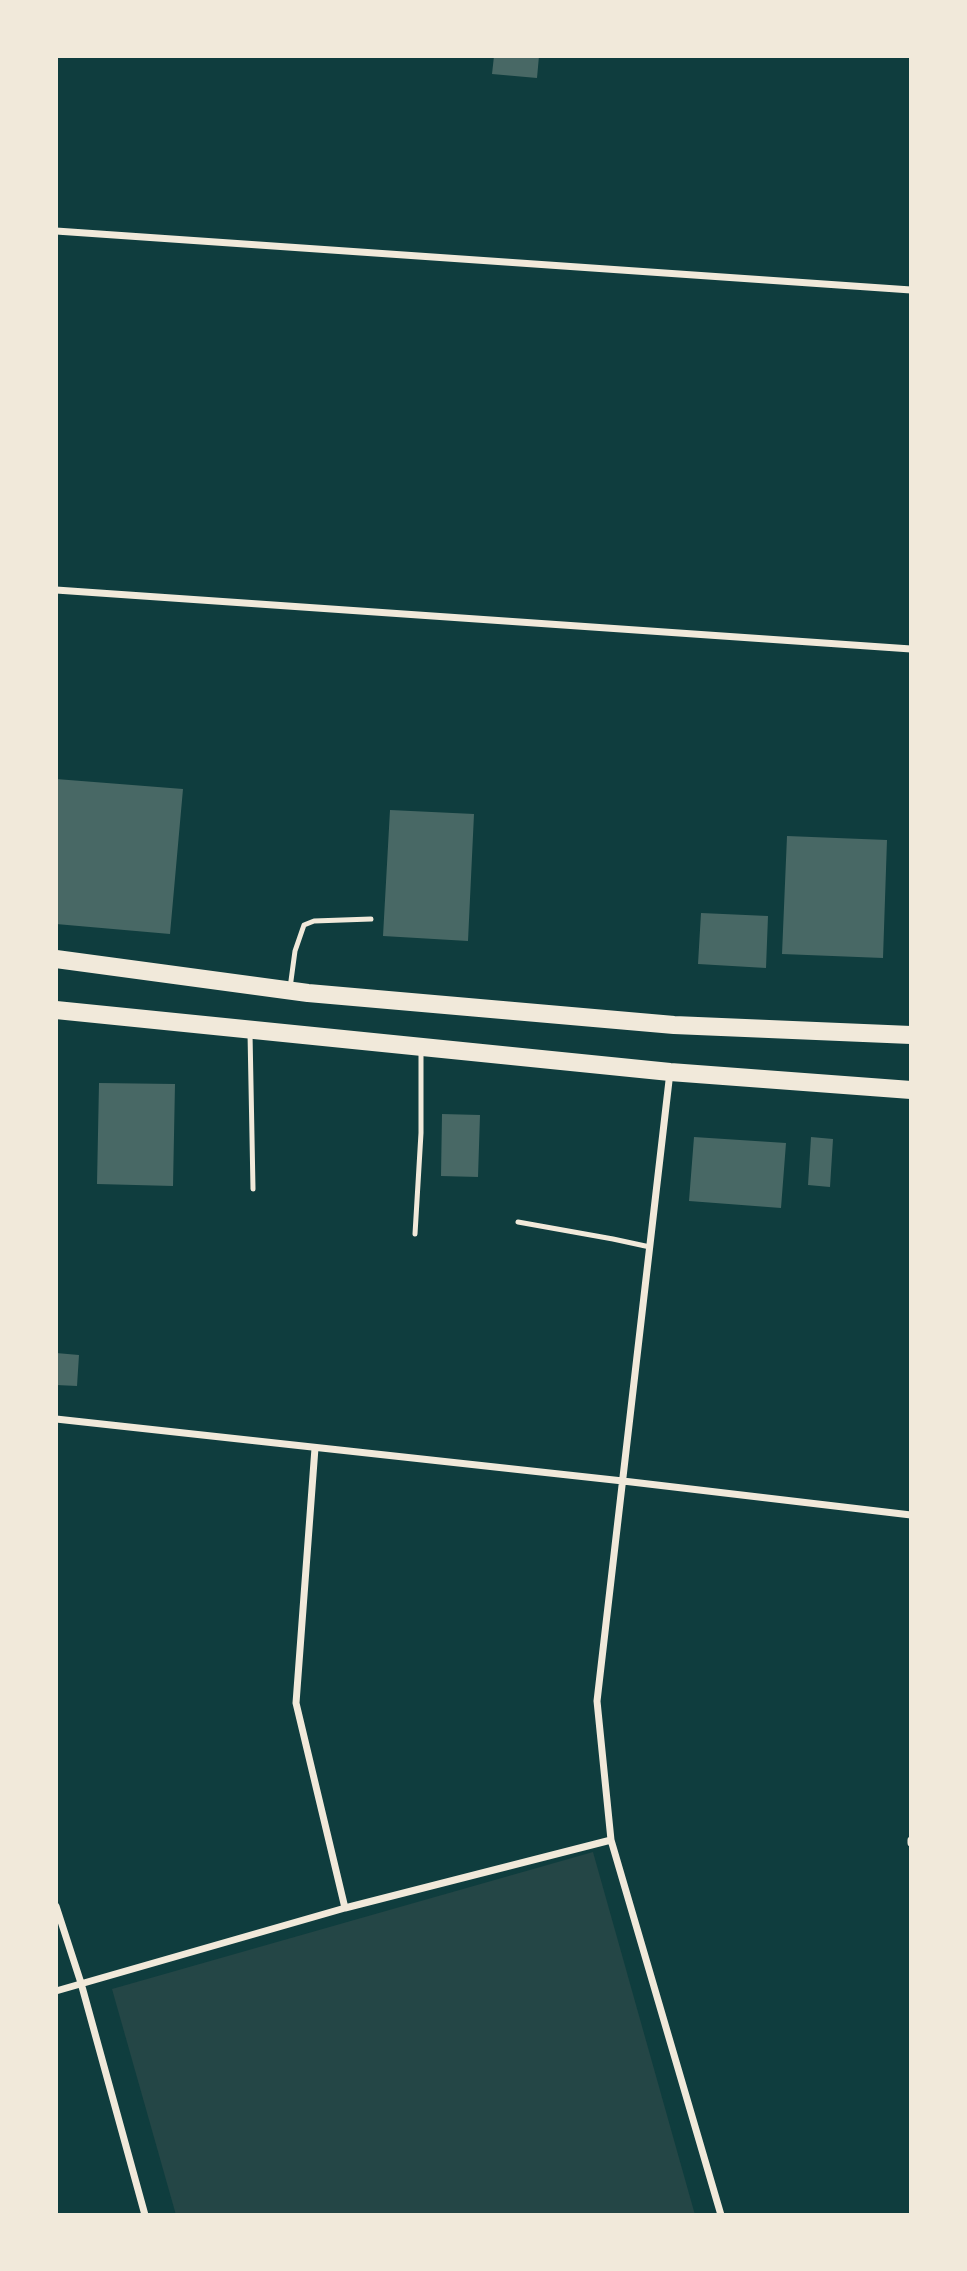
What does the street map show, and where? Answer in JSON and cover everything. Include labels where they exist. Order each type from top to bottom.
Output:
[{"type":"main road","points":[[56,959],[290,991],[674,1025],[911,1035]]},
{"type":"main road","points":[[56,1010],[670,1072],[911,1090]]},
{"type":"street","points":[[56,231],[911,290]]},
{"type":"street","points":[[56,590],[911,649]]},
{"type":"street","points":[[670,1072],[597,1701],[611,1840],[721,2215]]},
{"type":"street","points":[[56,1419],[623,1480],[911,1515]]},
{"type":"street","points":[[315,1448],[296,1703],[345,1908]]},
{"type":"street","points":[[56,1992],[345,1908],[611,1840]]},
{"type":"street","points":[[56,1906],[81,1983],[145,2215]]},
{"type":"lane","points":[[290,991],[295,951],[303,925],[314,921],[371,919]]},
{"type":"lane","points":[[250,1030],[253,1189]]},
{"type":"lane","points":[[415,1234],[421,1133],[421,1047]]},
{"type":"lane","points":[[519,1222],[650,1247]]},
{"type":"shaded area","points":[[593,1852],[695,2215],[176,2215],[112,1989]]},
{"type":"building","points":[[494,56],[539,56],[537,78],[492,74]]},
{"type":"building","points":[[56,779],[183,789],[170,934],[56,924]]},
{"type":"building","points":[[390,810],[474,814],[468,941],[383,936]]},
{"type":"building","points":[[787,836],[887,840],[883,958],[782,954]]},
{"type":"building","points":[[701,913],[768,916],[766,968],[698,964]]},
{"type":"building","points":[[99,1083],[175,1084],[173,1186],[97,1184]]},
{"type":"building","points":[[442,1114],[480,1115],[478,1177],[441,1176]]},
{"type":"building","points":[[694,1137],[786,1143],[781,1208],[689,1201]]},
{"type":"building","points":[[811,1137],[833,1139],[830,1187],[808,1185]]},
{"type":"building","points":[[56,1353],[79,1355],[77,1386],[56,1385]]}]
